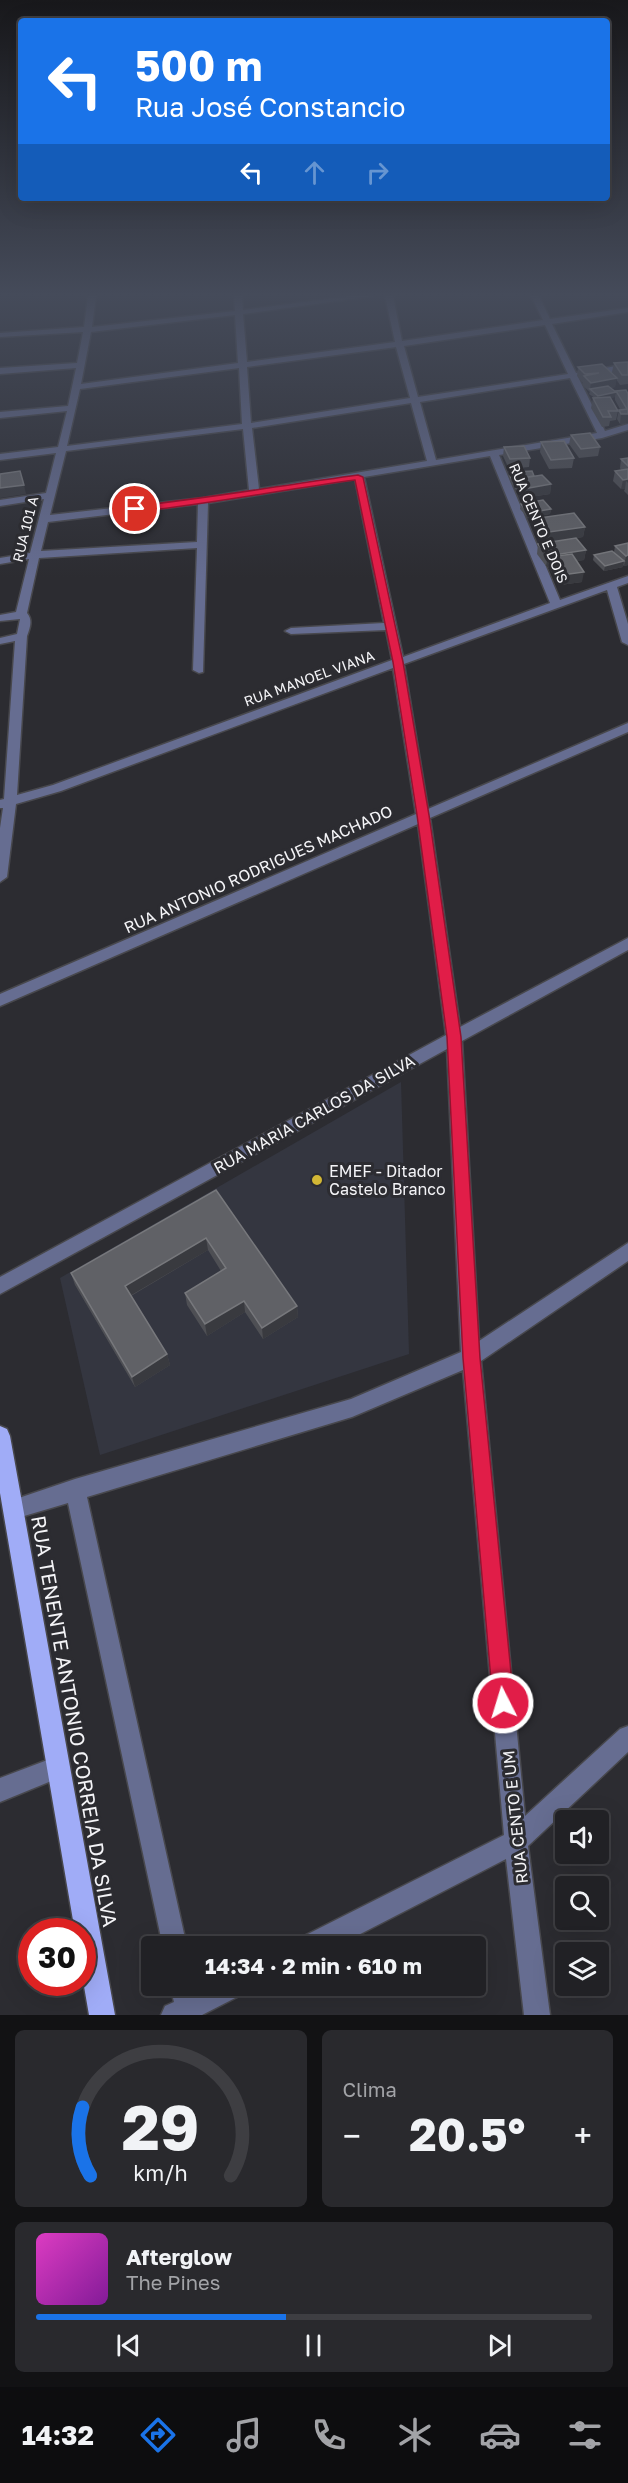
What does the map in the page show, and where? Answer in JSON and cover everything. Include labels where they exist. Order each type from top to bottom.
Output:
[{"type":"main road","name":"RUA TENENTE ANTONIO CORREIA DA SILVA","points":[[0,1436],[102,2015]]},
{"type":"street","name":"RUA 101 A","points":[[0,877],[21,636],[25,628],[25,618],[21,614],[76,390]]},
{"type":"street","points":[[244,390],[254,491]]},
{"type":"street","points":[[412,390],[433,465]]},
{"type":"street","points":[[0,457],[247,426],[478,390]]},
{"type":"street","points":[[580,390],[602,435]]},
{"type":"street","points":[[0,415],[73,408]]},
{"type":"street","points":[[45,519],[203,501],[254,491],[358,477],[602,435],[628,427]]},
{"type":"street","name":"RUA CENTO E DOIS","points":[[494,454],[556,604]]},
{"type":"street","name":"RUA CENTO E UM","points":[[358,477],[392,626],[423,815],[454,1037],[471,1358],[516,1841],[537,2015]]},
{"type":"street","points":[[0,503],[49,495]]},
{"type":"street","points":[[199,670],[203,501]]},
{"type":"street","points":[[0,561],[34,555],[202,545]]},
{"type":"street","name":"RUA MANOEL VIANA","points":[[5,803],[57,788],[628,579]]},
{"type":"street","points":[[611,585],[628,642]]},
{"type":"street","points":[[0,618],[21,614]]},
{"type":"street","points":[[291,631],[392,626]]},
{"type":"street","points":[[0,641],[21,636]]},
{"type":"street","points":[[0,716],[16,712]]},
{"type":"street","name":"RUA ANTONIO RODRIGUES MACHADO","points":[[0,1000],[628,726]]},
{"type":"street","name":"RUA MARIA CARLOS DA SILVA","points":[[0,1286],[628,943]]},
{"type":"street","points":[[14,1509],[352,1408],[471,1358],[628,1251]]},
{"type":"street","points":[[75,1489],[173,1936]]},
{"type":"street","points":[[330,1936],[516,1841],[628,1737]]},
{"type":"street","points":[[0,1790],[58,1767]]},
{"type":"street","points":[[184,2006],[208,1996]]},
{"type":"shaded area","name":"EMEF - Ditador Castelo Branco","points":[[401,1082],[409,1354],[100,1455],[60,1278]]},
{"type":"building","points":[[591,390],[616,392],[598,396]]},
{"type":"building","points":[[626,390],[628,414],[621,414],[619,410],[627,409],[616,391]]},
{"type":"building","points":[[610,397],[618,411],[608,411],[611,417],[603,417],[593,398]]},
{"type":"building","points":[[590,433],[600,447],[581,449],[571,435]]},
{"type":"building","points":[[564,441],[574,458],[551,460],[541,442]]},
{"type":"building","points":[[524,446],[530,458],[510,459],[504,447]]},
{"type":"building","points":[[628,458],[628,466],[621,459]]},
{"type":"building","points":[[628,469],[628,479],[623,480],[615,471]]},
{"type":"building","points":[[20,471],[24,485],[0,488],[0,474]]},
{"type":"building","points":[[532,471],[534,476],[516,479],[516,481],[513,481],[510,476],[520,475],[518,472]]},
{"type":"building","points":[[542,475],[551,484],[524,489],[516,479]]},
{"type":"building","points":[[543,500],[551,509],[528,513],[521,504]]},
{"type":"building","points":[[574,513],[585,527],[549,532],[539,518]]},
{"type":"building","points":[[576,538],[586,550],[548,556],[538,544]]},
{"type":"building","points":[[628,543],[628,555],[626,556],[615,546]]},
{"type":"building","points":[[612,551],[624,561],[605,566],[594,555]]},
{"type":"building","points":[[572,554],[584,572],[562,575],[550,557]]},
{"type":"building","points":[[216,1190],[297,1306],[262,1328],[244,1301],[205,1324],[185,1293],[226,1268],[206,1238],[125,1286],[167,1354],[132,1377],[71,1273]]},
{"type":"place","name":"EMEF - Ditador Castelo Branco","points":[[317,1180]]},
{"type":"route","points":[[135,509],[358,477],[392,626],[423,815],[454,1037],[471,1358],[503,1703]]}]
